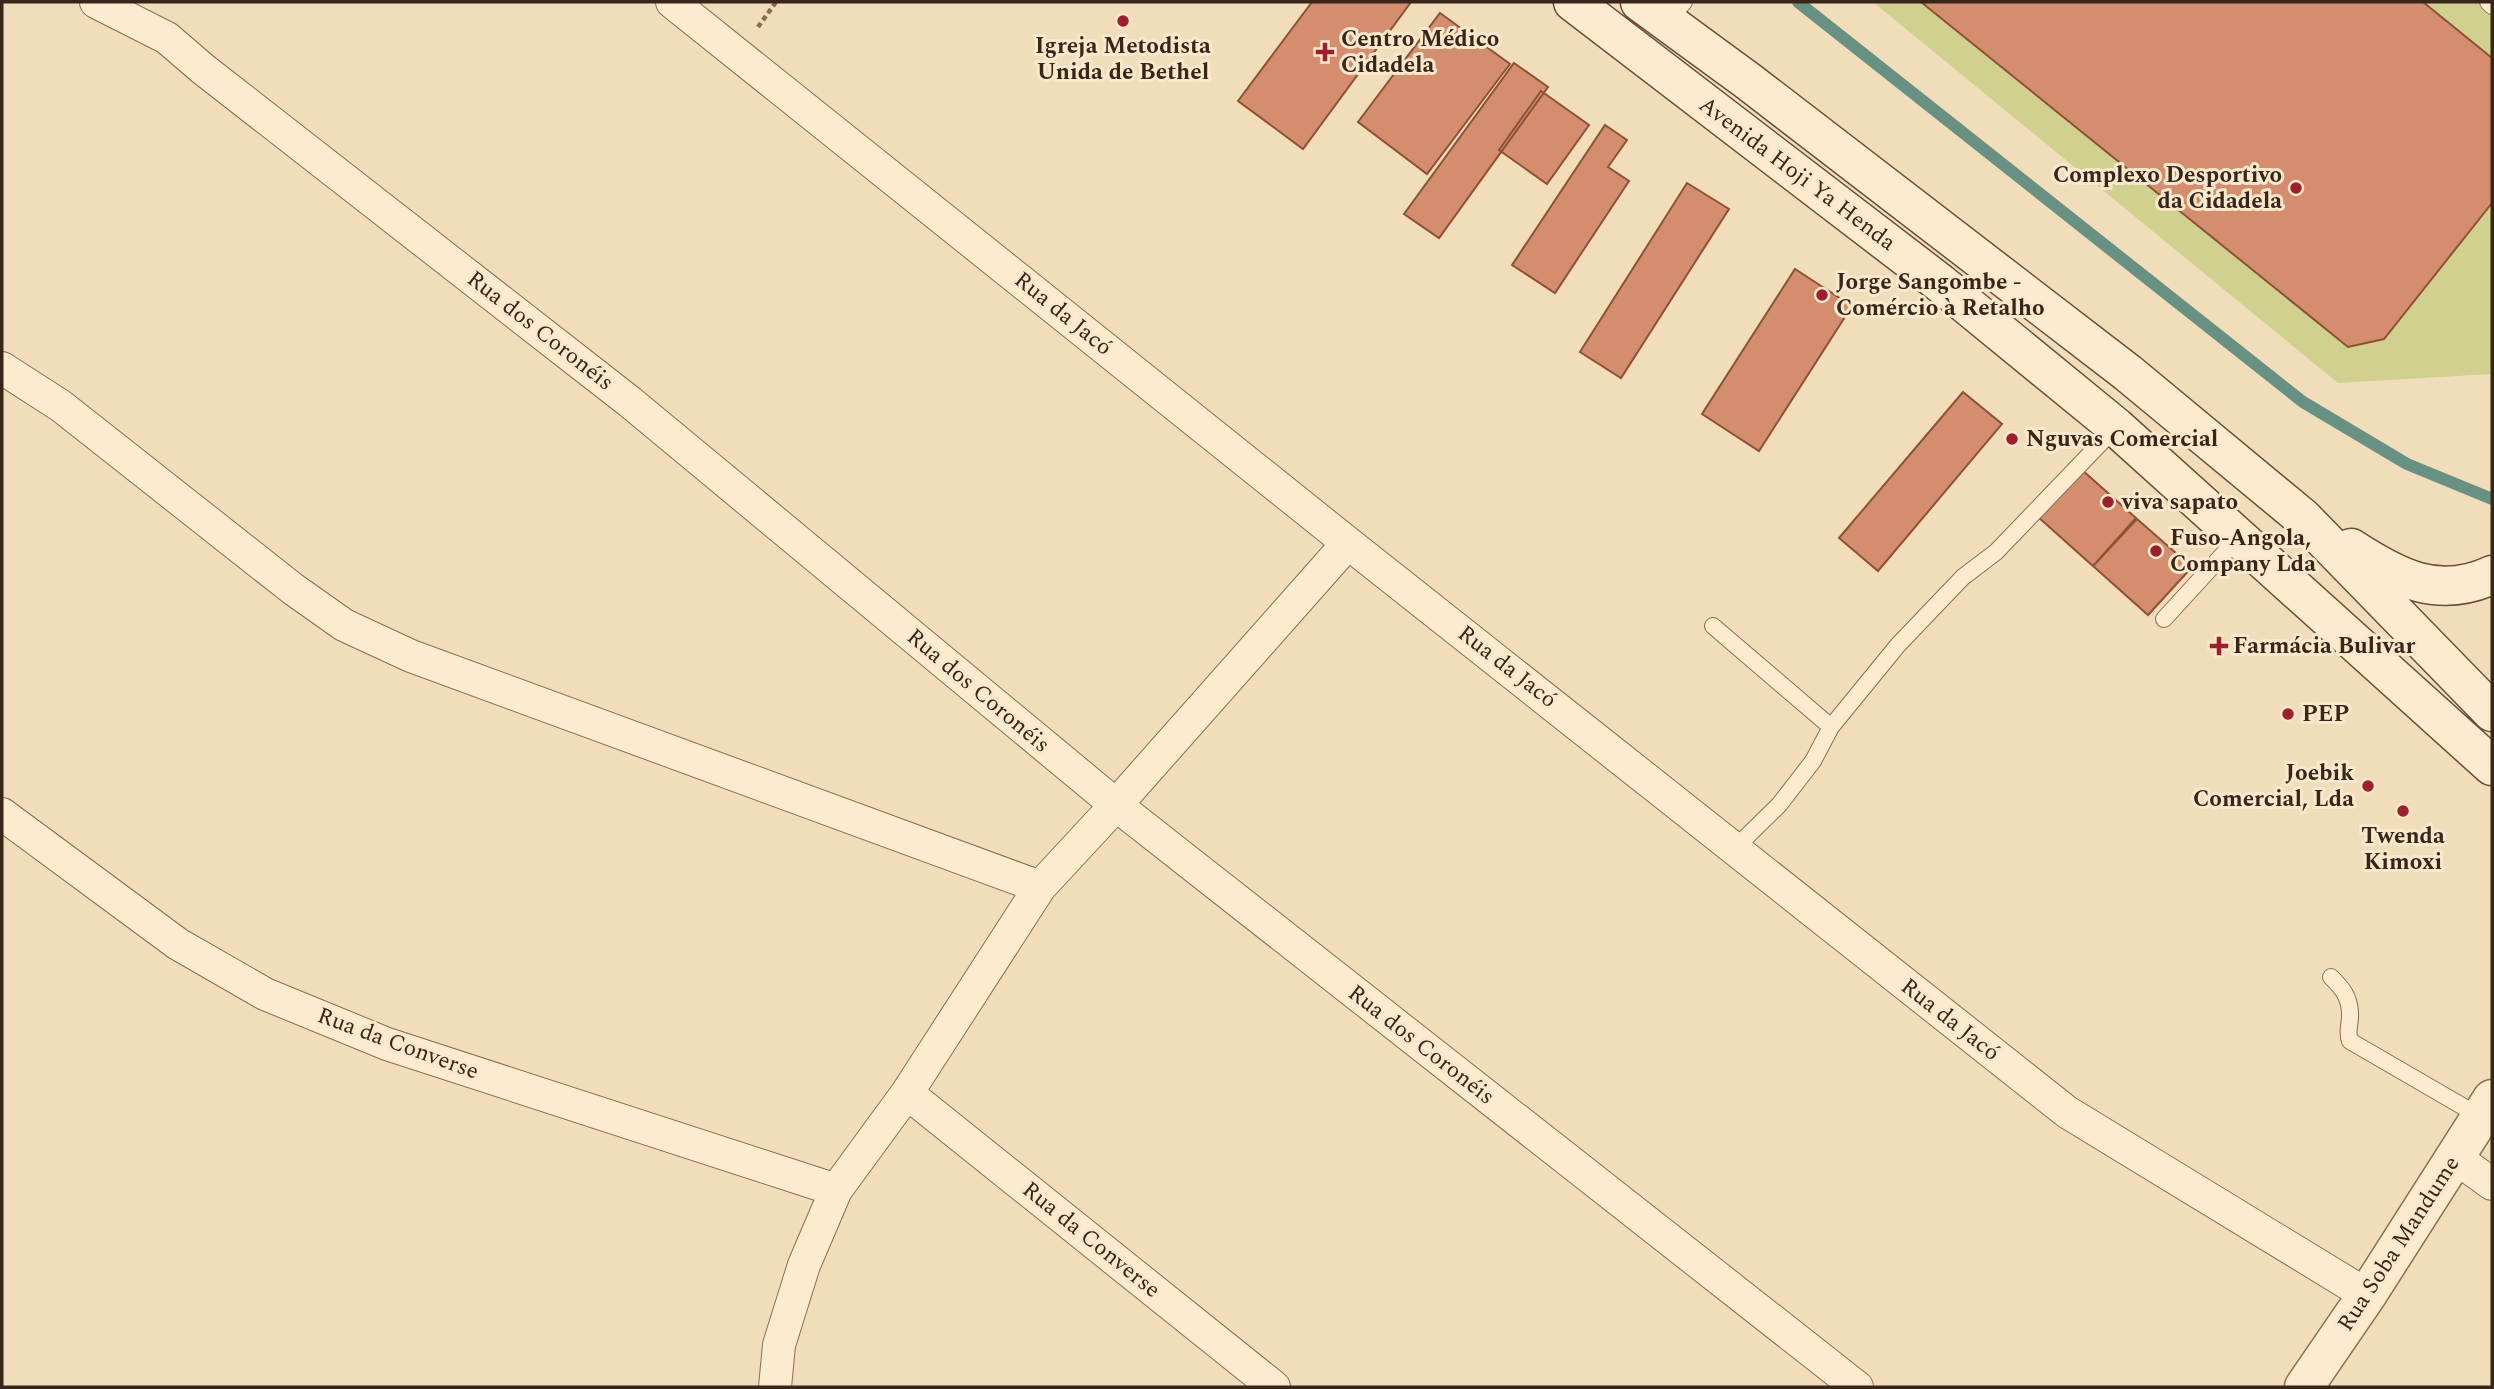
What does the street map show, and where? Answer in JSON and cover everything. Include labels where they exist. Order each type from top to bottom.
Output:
[{"type":"main road","name":"Avenida Hoji Ya Henda","points":[[1573,2],[1940,283],[2116,427],[2492,766]]},
{"type":"main road","name":"Avenida Hoji Ya Henda","points":[[1663,9],[1748,81],[2128,373],[2303,518],[2492,712]]},
{"type":"main road","points":[[2303,518],[2384,569],[2412,582],[2440,586],[2474,583],[2492,575]]},
{"type":"main road","name":"Rua Soba Mandume","points":[[2304,1387],[2367,1295],[2487,1108]]},
{"type":"street","name":"Rua dos Coronéis","points":[[96,2],[167,38],[203,69],[630,402],[1116,805],[1857,1387]]},
{"type":"street","name":"Rua da Jacó","points":[[672,2],[1348,543],[2067,1112],[2367,1295]]},
{"type":"street","points":[[2,368],[61,406],[293,589],[344,625],[411,656],[1040,887]]},
{"type":"street","points":[[775,1387],[779,1345],[804,1265],[836,1190],[907,1093],[1040,887],[1348,543]]},
{"type":"street","name":"Rua da Converse","points":[[2,814],[178,944],[265,994],[387,1045],[836,1190]]},
{"type":"street","name":"Rua da Converse","points":[[907,1093],[1274,1387]]},
{"type":"street","points":[[2456,1158],[2492,1184]]},
{"type":"lane","points":[[2488,2],[2492,6]]},
{"type":"lane","points":[[1734,849],[1779,805],[1813,761],[1831,727],[1898,645],[1963,577],[1996,552],[2116,427]]},
{"type":"lane","points":[[2164,619],[2239,537]]},
{"type":"lane","points":[[1713,626],[1831,727]]},
{"type":"lane","points":[[2331,977],[2346,992],[2350,1013],[2347,1033],[2350,1041],[2487,1108]]},
{"type":"green space","name":"Complexo Desportivo da Cidadela","points":[[1873,2],[2492,2],[2492,374],[2338,383]]},
{"type":"building","name":"Centro Médico Cidadela","points":[[1312,2],[1411,2],[1303,149],[1238,101]]},
{"type":"building","name":"Complexo Desportivo da Cidadela","points":[[1921,2],[2423,2],[2492,58],[2492,203],[2384,339],[2348,347]]},
{"type":"building","points":[[1440,13],[1510,64],[1427,174],[1358,122]]},
{"type":"building","points":[[1514,63],[1548,87],[1439,238],[1404,214]]},
{"type":"building","points":[[1541,91],[1589,125],[1547,184],[1499,150]]},
{"type":"building","points":[[1605,125],[1627,140],[1608,167],[1629,181],[1555,293],[1512,265]]},
{"type":"building","points":[[1687,183],[1729,209],[1621,378],[1580,352]]},
{"type":"building","points":[[1795,269],[1852,306],[1759,451],[1702,414]]},
{"type":"building","points":[[1963,392],[2002,424],[1878,571],[1839,538]]},
{"type":"building","points":[[2081,469],[2136,518],[2093,566],[2038,517]]},
{"type":"building","points":[[2137,519],[2192,567],[2148,615],[2093,566]]},
{"type":"waterway","points":[[1798,2],[2303,402],[2407,464],[2492,499]]},
{"type":"place","name":"Igreja Metodista Unida de Bethel","points":[[1123,21]]},
{"type":"place","name":"Centro Médico Cidadela","points":[[1325,52]]},
{"type":"place","name":"Complexo Desportivo da Cidadela","points":[[2296,188]]},
{"type":"place","name":"Jorge Sangombe - Comércio à Retalho","points":[[1822,295]]},
{"type":"place","name":"Nguvas Comercial","points":[[2012,439]]},
{"type":"place","name":"viva sapato","points":[[2108,502]]},
{"type":"place","name":"Fuso-Angola, Company Lda","points":[[2156,551]]},
{"type":"place","name":"Farmácia Bulivar","points":[[2219,646]]},
{"type":"place","name":"PEP","points":[[2288,714]]},
{"type":"place","name":"Joebik Comercial, Lda","points":[[2368,786]]},
{"type":"place","name":"Twenda Kimoxi","points":[[2403,811]]}]
